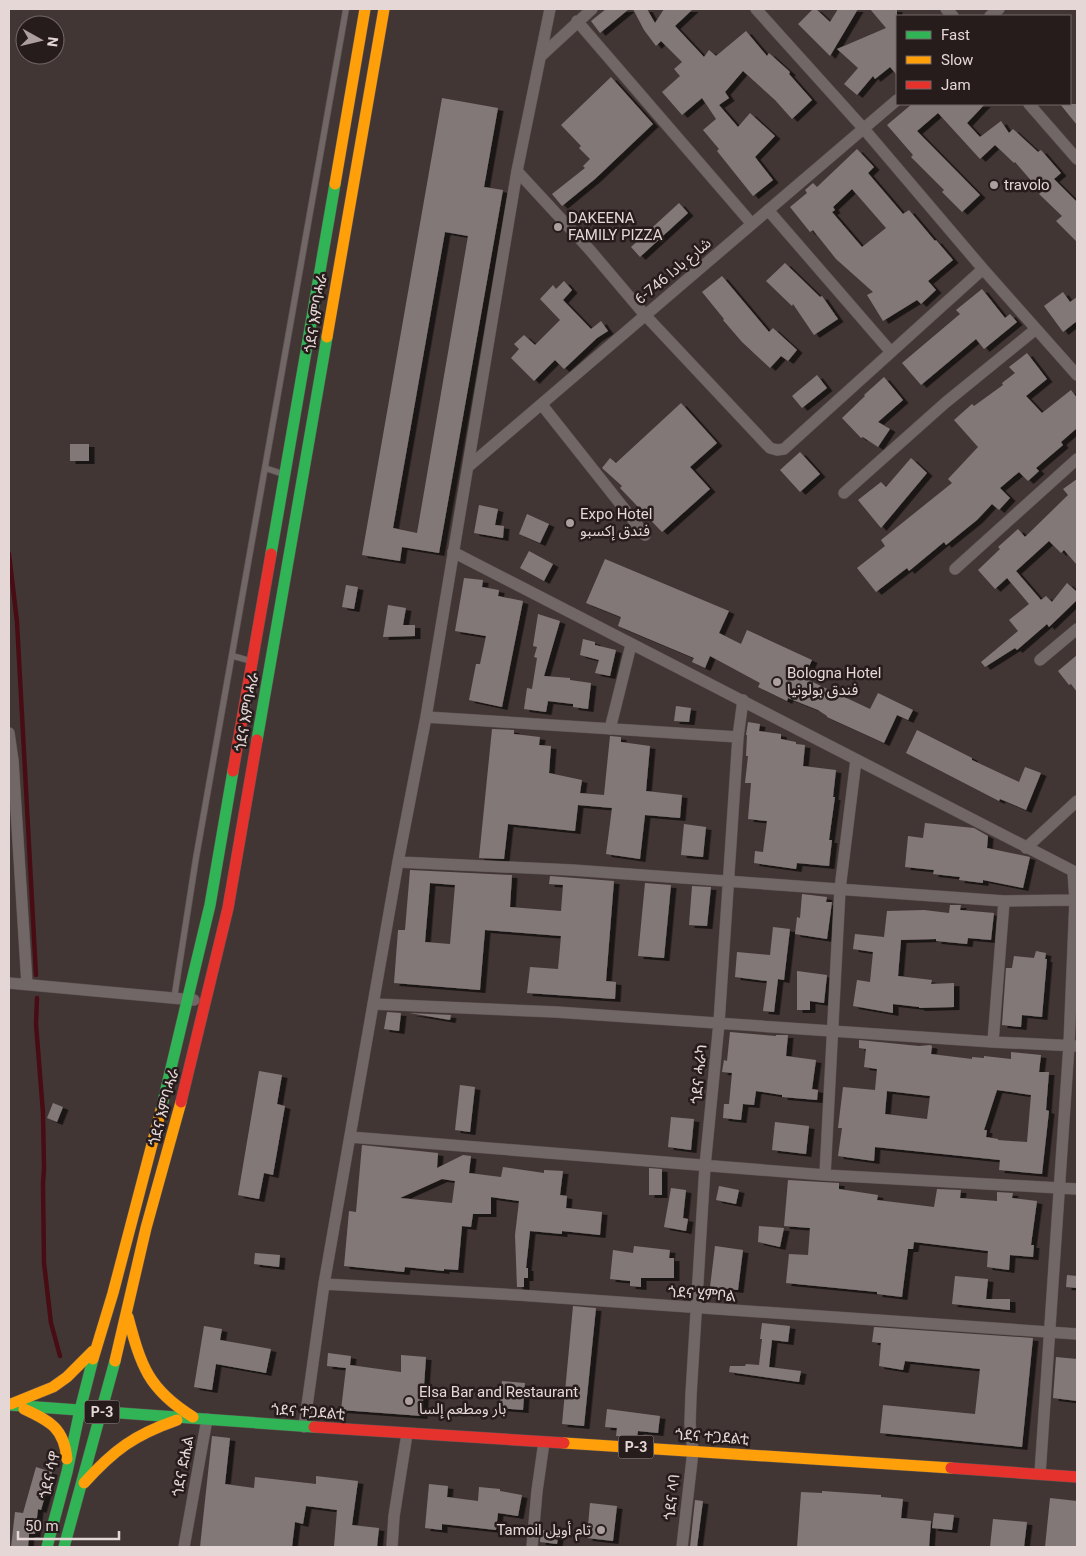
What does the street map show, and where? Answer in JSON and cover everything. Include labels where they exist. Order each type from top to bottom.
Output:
[{"type":"main road","name":"ጎደና እምባሓራ","points":[[80,1410],[114,1293],[159,1122],[210,905],[365,9]]},
{"type":"main road","name":"ጎደና እምባሓራ","points":[[102,1412],[146,1228],[186,1083],[228,908],[384,9]]},
{"type":"main road","points":[[126,1311],[136,1350],[150,1378],[161,1394],[196,1418]]},
{"type":"main road","points":[[12,1405],[53,1387],[67,1377],[98,1345]]},
{"type":"main road","points":[[12,1405],[53,1424],[66,1446],[67,1472]]},
{"type":"main road","name":"P-3","points":[[12,1405],[196,1418]]},
{"type":"main road","name":"ጎደና ሳዋ","points":[[48,1547],[80,1410]]},
{"type":"main road","points":[[64,1547],[102,1412]]},
{"type":"main road","points":[[81,1487],[112,1454],[134,1437],[152,1428],[196,1418]]},
{"type":"main road","name":"ጎደና ተጋደልቲ","points":[[196,1418],[406,1434],[1077,1477]]},
{"type":"street","points":[[304,1427],[324,1284],[398,862],[426,717],[469,466],[516,171],[550,9]]},
{"type":"street","points":[[541,56],[592,9]]},
{"type":"street","points":[[756,9],[864,129],[983,269],[1077,375]]},
{"type":"street","points":[[577,21],[752,224]]},
{"type":"street","name":"شارع بادا 746-6","points":[[469,466],[896,101]]},
{"type":"street","points":[[1030,105],[1077,159]]},
{"type":"street","points":[[516,171],[589,249],[645,315],[770,448],[777,450],[784,449],[983,269]]},
{"type":"street","points":[[768,210],[891,352]]},
{"type":"street","points":[[844,493],[945,403],[1036,329]]},
{"type":"street","points":[[542,405],[645,535]]},
{"type":"street","points":[[955,569],[1077,458]]},
{"type":"street","points":[[453,552],[1075,872],[1073,1046],[1058,1187],[1055,1260],[1040,1474]]},
{"type":"street","points":[[1040,660],[1077,629]]},
{"type":"street","points":[[610,729],[631,645]]},
{"type":"street","name":"ጎደና ሓራካ","points":[[693,1451],[690,1424],[705,1166],[719,1023],[730,880],[738,736],[743,700]]},
{"type":"street","points":[[426,717],[738,736]]},
{"type":"street","points":[[9,732],[13,761],[27,984]]},
{"type":"street","points":[[825,1175],[840,889],[856,760]]},
{"type":"street","points":[[1026,848],[1077,802]]},
{"type":"street","points":[[398,862],[730,880],[1004,902],[1075,900]]},
{"type":"street","points":[[993,1042],[1004,902]]},
{"type":"street","points":[[9,983],[206,1001]]},
{"type":"street","points":[[374,1004],[556,1012],[1073,1046]]},
{"type":"street","points":[[350,1137],[825,1175],[1077,1189]]},
{"type":"street","name":"ጎደና ሂምቦል","points":[[324,1284],[518,1295],[1077,1334]]},
{"type":"street","name":"ጎደና ድሒል","points":[[184,1547],[196,1418]]},
{"type":"street","points":[[392,1547],[394,1516],[406,1434]]},
{"type":"street","points":[[532,1547],[536,1491],[544,1442]]},
{"type":"street","name":"ጎደና ላባ","points":[[682,1547],[693,1451]]},
{"type":"lane","points":[[174,999],[196,858],[346,9]]},
{"type":"lane","points":[[265,468],[302,479]]},
{"type":"lane","points":[[232,656],[270,664]]},
{"type":"building","points":[[606,9],[629,9],[600,33],[591,21]]},
{"type":"building","points":[[633,9],[647,9],[655,23],[664,9],[693,9],[675,26],[704,57],[709,50],[716,56],[746,31],[767,56],[769,53],[790,72],[789,74],[812,100],[792,119],[775,100],[743,71],[725,92],[729,98],[719,105],[738,127],[750,113],[775,136],[755,157],[773,180],[753,196],[717,151],[719,149],[703,130],[716,119],[702,98],[682,115],[662,92],[680,76],[674,69],[682,62],[661,41],[656,46],[644,30]]},
{"type":"building","points":[[813,9],[816,9],[830,22],[838,9],[858,9],[830,56],[798,24]]},
{"type":"building","points":[[870,9],[897,9],[896,74],[890,67],[875,79],[873,76],[857,95],[844,84],[858,68],[837,49],[886,28]]},
{"type":"building","points":[[611,77],[653,124],[595,179],[562,206],[552,194],[585,168],[583,166],[590,159],[579,148],[581,146],[561,125]]},
{"type":"building","points":[[442,98],[498,108],[484,187],[503,190],[439,553],[402,547],[400,561],[362,555]],"holes":[[[445,232],[468,236],[417,533],[393,528]]]},
{"type":"building","points":[[1077,104],[1077,125],[1061,105]]},
{"type":"building","points":[[911,105],[984,105],[967,123],[980,137],[1001,121],[1009,133],[1013,129],[1038,152],[1041,150],[1061,173],[1054,179],[1077,202],[1077,242],[1056,221],[1062,216],[1039,194],[1041,192],[1015,162],[995,145],[980,159],[938,113],[917,131],[980,195],[962,212],[942,192],[944,190],[911,157],[913,155],[887,125]]},
{"type":"building","points":[[857,149],[874,167],[868,173],[903,214],[909,210],[953,260],[928,281],[936,290],[921,304],[917,300],[883,321],[867,295],[873,292],[836,259],[813,230],[810,232],[790,207],[807,193],[805,190],[813,183],[817,187]],"holes":[[[852,189],[886,228],[862,247],[832,212],[835,210],[833,207]]]},
{"type":"building","points":[[679,203],[688,213],[640,257],[631,247]]},
{"type":"building","points":[[785,263],[820,297],[822,296],[838,319],[814,335],[793,304],[792,306],[766,281]]},
{"type":"building","points":[[722,276],[769,332],[773,328],[797,350],[788,361],[781,356],[770,368],[742,342],[723,320],[702,292]]},
{"type":"building","points":[[564,281],[572,290],[563,300],[591,329],[601,321],[608,331],[597,338],[564,369],[555,360],[534,381],[511,358],[519,349],[514,344],[524,335],[535,345],[560,320],[540,299],[553,285],[556,289]]},
{"type":"building","points":[[982,289],[1005,318],[1010,314],[1017,322],[984,349],[976,339],[921,385],[902,363],[960,314],[956,310]]},
{"type":"building","points":[[1063,292],[1070,302],[1077,297],[1077,321],[1063,332],[1044,306]]},
{"type":"building","points":[[1027,353],[1047,379],[1026,396],[1042,413],[1071,390],[1077,398],[1077,428],[1061,442],[1063,445],[1036,468],[1039,471],[1028,481],[1019,472],[1000,488],[1010,498],[999,510],[992,504],[977,520],[946,545],[944,542],[909,571],[907,568],[876,592],[857,568],[885,546],[881,540],[952,483],[948,479],[978,447],[954,420],[972,404],[974,406],[1003,385],[1002,383],[1015,373],[1009,367]]},
{"type":"building","points":[[817,375],[827,388],[802,408],[792,396]]},
{"type":"building","points":[[884,377],[903,400],[878,422],[890,429],[878,447],[863,437],[861,438],[842,418]]},
{"type":"building","points":[[681,403],[717,443],[690,467],[710,489],[662,532],[620,488],[622,486],[602,468],[610,458],[616,463]]},
{"type":"building","points":[[70,444],[89,444],[89,461],[70,461]]},
{"type":"building","points":[[800,452],[820,474],[800,492],[780,470]]},
{"type":"building","points":[[911,458],[927,473],[881,528],[858,500],[881,482],[886,487]]},
{"type":"building","points":[[1077,479],[1077,565],[1064,550],[1061,553],[1049,541],[1016,571],[1041,600],[1046,596],[1052,602],[1067,583],[1077,592],[1077,600],[1049,627],[1047,624],[1017,650],[1015,648],[985,667],[981,662],[1018,631],[1009,620],[1029,604],[1007,578],[995,589],[978,570],[1000,549],[998,547],[1018,529],[1025,537],[1068,495],[1063,489]]},
{"type":"building","points":[[479,505],[498,509],[495,525],[504,526],[503,538],[474,533]]},
{"type":"building","points":[[527,514],[549,524],[540,543],[519,534]]},
{"type":"building","points":[[529,551],[553,564],[544,581],[520,568]]},
{"type":"building","points":[[605,559],[729,611],[719,633],[741,644],[747,630],[812,660],[804,678],[870,709],[878,693],[913,710],[908,720],[897,715],[884,743],[827,717],[818,710],[788,698],[787,701],[758,687],[760,683],[710,656],[705,668],[692,662],[694,658],[618,626],[621,617],[586,603]]},
{"type":"building","points":[[464,578],[483,580],[482,587],[499,590],[498,596],[523,601],[502,707],[469,700],[476,664],[480,664],[486,636],[455,631]]},
{"type":"building","points":[[346,585],[358,587],[354,609],[342,607]]},
{"type":"building","points":[[388,605],[406,608],[403,625],[415,625],[415,636],[383,637]]},
{"type":"building","points":[[538,614],[560,621],[544,676],[570,678],[570,680],[591,683],[588,709],[573,707],[573,704],[548,701],[546,712],[524,709],[527,688],[532,689],[537,658],[534,657],[537,647],[533,646]]},
{"type":"building","points":[[583,639],[595,642],[595,645],[616,650],[610,676],[595,673],[599,660],[580,655]]},
{"type":"building","points":[[1077,655],[1077,692],[1058,671]]},
{"type":"building","points":[[676,706],[691,708],[689,722],[674,721]]},
{"type":"building","points":[[748,722],[760,724],[759,731],[781,734],[781,739],[805,745],[803,766],[836,770],[833,797],[835,797],[829,840],[832,840],[829,866],[797,863],[796,869],[754,863],[755,851],[763,852],[767,821],[748,819],[751,783],[745,783],[748,756],[746,756],[746,735]]},
{"type":"building","points":[[492,729],[514,730],[514,734],[540,737],[539,745],[551,746],[549,773],[582,780],[580,793],[604,795],[610,736],[621,737],[621,742],[650,746],[646,791],[682,795],[680,818],[645,815],[640,859],[606,854],[612,808],[578,805],[575,831],[508,824],[504,859],[479,858]]},
{"type":"building","points":[[917,730],[972,758],[972,760],[1019,782],[1025,767],[1041,773],[1026,810],[1000,799],[999,801],[906,753]]},
{"type":"building","points":[[925,823],[974,828],[988,836],[987,848],[1030,857],[1023,888],[983,880],[983,883],[959,880],[960,877],[933,874],[934,870],[905,867],[908,836],[923,838]]},
{"type":"building","points":[[684,824],[706,827],[703,857],[681,855]]},
{"type":"building","points":[[410,870],[512,875],[510,907],[561,911],[563,885],[549,884],[550,876],[614,881],[606,981],[616,982],[615,999],[527,993],[530,967],[558,969],[561,936],[485,930],[480,990],[394,983],[398,930],[405,930]],"holes":[[[430,883],[455,885],[450,944],[425,942]]]},
{"type":"building","points":[[645,883],[671,885],[664,958],[638,956]]},
{"type":"building","points":[[692,886],[711,887],[707,926],[689,925]]},
{"type":"building","points":[[802,894],[827,897],[826,902],[832,902],[827,939],[795,934],[797,917],[800,918]]},
{"type":"building","points":[[950,905],[961,905],[960,910],[994,913],[991,940],[968,938],[967,944],[936,941],[936,939],[901,940],[898,976],[932,980],[931,984],[954,983],[954,1007],[919,1008],[893,1004],[893,1013],[853,1006],[857,980],[870,982],[873,952],[853,949],[855,934],[884,937],[887,911],[924,910],[949,913]]},
{"type":"building","points":[[773,927],[790,929],[784,980],[778,979],[774,1012],[763,1011],[767,981],[735,977],[737,952],[770,955]]},
{"type":"building","points":[[1036,951],[1046,953],[1045,959],[1047,959],[1042,1017],[1022,1015],[1021,1027],[1002,1025],[1006,968],[1012,968],[1014,956],[1034,958]]},
{"type":"building","points":[[797,971],[827,975],[824,1003],[810,1001],[810,1010],[797,1010]]},
{"type":"building","points":[[387,1012],[401,1013],[399,1031],[384,1029]]},
{"type":"building","points":[[409,1013],[451,1015],[450,1020]]},
{"type":"building","points":[[730,1032],[776,1036],[788,1035],[786,1056],[816,1060],[812,1089],[818,1090],[817,1100],[782,1097],[782,1095],[756,1091],[754,1105],[743,1104],[741,1120],[723,1118],[724,1104],[729,1104],[732,1073],[722,1072],[724,1060],[727,1061]]},
{"type":"building","points":[[859,1040],[919,1046],[930,1045],[932,1046],[931,1054],[972,1059],[972,1057],[984,1058],[984,1056],[1011,1059],[1011,1052],[1041,1055],[1039,1072],[1049,1072],[1046,1110],[1049,1111],[1042,1174],[999,1170],[1000,1160],[875,1147],[874,1161],[838,1156],[842,1128],[838,1128],[843,1087],[875,1090],[877,1069],[864,1067],[866,1049],[859,1048]],"holes":[[[997,1090],[1031,1095],[1027,1142],[998,1140],[986,1137],[987,1130],[984,1130]],[[887,1091],[930,1096],[927,1119],[885,1114]]]},
{"type":"building","points":[[259,1071],[282,1075],[277,1104],[285,1106],[273,1175],[264,1173],[259,1199],[238,1195]]},
{"type":"building","points":[[460,1085],[475,1087],[470,1132],[455,1130]]},
{"type":"building","points":[[53,1103],[63,1107],[57,1122],[47,1118]]},
{"type":"building","points":[[671,1117],[694,1119],[691,1150],[668,1147]]},
{"type":"building","points":[[775,1122],[809,1126],[806,1154],[772,1150]]},
{"type":"building","points":[[362,1145],[438,1153],[437,1168],[463,1155],[471,1156],[469,1173],[501,1177],[503,1167],[544,1173],[544,1170],[563,1171],[560,1195],[567,1196],[566,1208],[602,1212],[600,1235],[562,1231],[562,1234],[530,1231],[526,1268],[528,1268],[528,1278],[524,1278],[524,1287],[517,1287],[515,1235],[519,1201],[491,1197],[491,1214],[473,1214],[471,1227],[462,1226],[458,1270],[444,1269],[444,1271],[405,1267],[404,1272],[344,1266],[349,1211],[356,1212]],"holes":[[[442,1179],[455,1181],[452,1203],[400,1198]]]},
{"type":"building","points":[[649,1168],[662,1169],[662,1195],[649,1195]]},
{"type":"building","points":[[788,1180],[839,1183],[839,1189],[878,1195],[877,1200],[934,1207],[937,1189],[961,1190],[960,1198],[997,1201],[997,1192],[1013,1193],[1012,1198],[1037,1201],[1031,1245],[1034,1245],[1033,1257],[1010,1255],[1009,1270],[987,1267],[988,1251],[914,1242],[913,1249],[908,1249],[902,1297],[877,1294],[877,1292],[786,1283],[789,1254],[808,1255],[810,1228],[784,1226]]},
{"type":"building","points":[[719,1186],[739,1190],[736,1204],[716,1200]]},
{"type":"building","points":[[671,1188],[686,1190],[683,1218],[688,1219],[686,1231],[664,1227]]},
{"type":"building","points":[[759,1226],[784,1228],[780,1247],[758,1242]]},
{"type":"building","points":[[634,1246],[670,1250],[669,1258],[674,1258],[674,1278],[641,1278],[641,1287],[630,1286],[630,1281],[610,1279],[613,1250],[633,1253]]},
{"type":"building","points":[[715,1246],[743,1250],[738,1290],[710,1287]]},
{"type":"building","points":[[255,1253],[280,1255],[279,1267],[254,1264]]},
{"type":"building","points":[[1067,1275],[1077,1276],[1077,1288],[1066,1287]]},
{"type":"building","points":[[955,1276],[988,1279],[986,1299],[1010,1299],[1010,1310],[952,1304]]},
{"type":"building","points":[[573,1306],[596,1308],[584,1426],[562,1424]]},
{"type":"building","points":[[762,1323],[790,1326],[788,1342],[772,1340],[769,1367],[801,1371],[799,1382],[729,1372],[730,1366],[759,1365]]},
{"type":"building","points":[[204,1326],[222,1329],[220,1340],[271,1349],[266,1373],[216,1364],[212,1390],[194,1387]]},
{"type":"building","points":[[874,1327],[1033,1338],[1022,1447],[880,1433],[883,1405],[975,1414],[980,1369],[905,1361],[903,1370],[879,1366],[881,1343],[872,1342]]},
{"type":"building","points":[[328,1353],[351,1356],[350,1365],[401,1372],[401,1355],[426,1357],[422,1416],[341,1410],[346,1368],[327,1366]]},
{"type":"building","points":[[1056,1357],[1077,1359],[1077,1401],[1053,1398]]},
{"type":"building","points":[[502,1381],[525,1383],[523,1410],[499,1408]]},
{"type":"building","points":[[607,1409],[660,1416],[658,1433],[638,1431],[637,1437],[616,1436],[617,1428],[605,1427]]},
{"type":"building","points":[[212,1436],[230,1438],[225,1484],[254,1488],[255,1477],[316,1484],[316,1476],[358,1481],[352,1525],[379,1528],[377,1547],[334,1547],[337,1510],[306,1506],[303,1524],[295,1522],[292,1547],[200,1547]]},
{"type":"building","points":[[36,1467],[52,1472],[41,1510],[38,1509],[35,1534],[29,1534],[28,1547],[11,1547],[15,1512],[23,1513]]},
{"type":"building","points":[[429,1484],[448,1486],[447,1497],[478,1501],[479,1487],[500,1489],[500,1491],[522,1495],[518,1516],[498,1513],[496,1530],[442,1524],[442,1530],[425,1528]]},
{"type":"building","points":[[822,1491],[881,1495],[881,1497],[903,1499],[901,1518],[931,1521],[929,1547],[797,1547],[801,1492],[822,1493]]},
{"type":"building","points":[[1050,1498],[1077,1501],[1077,1547],[1045,1547]]},
{"type":"building","points":[[695,1500],[703,1501],[697,1547],[690,1547]]},
{"type":"building","points":[[590,1503],[617,1506],[613,1541],[587,1538]]},
{"type":"building","points":[[934,1513],[954,1515],[952,1530],[932,1528]]},
{"type":"building","points":[[993,1519],[1027,1522],[1024,1547],[990,1547]]},
{"type":"building","points":[[541,1530],[559,1532],[557,1544],[540,1542]]},
{"type":"waterway","points":[[9,554],[17,622],[36,975]]},
{"type":"waterway","points":[[37,998],[36,1024],[43,1113],[44,1263],[51,1323],[60,1356]]},
{"type":"traffic: fast","points":[[271,554],[335,184]]},
{"type":"traffic: fast","points":[[257,740],[327,337]]},
{"type":"traffic: fast","points":[[161,1110],[210,905],[233,771]]},
{"type":"traffic: fast","points":[[47,1547],[67,1472],[93,1359]]},
{"type":"traffic: fast","points":[[64,1547],[115,1361]]},
{"type":"traffic: fast","points":[[9,1405],[314,1427]]},
{"type":"traffic: slow","points":[[335,184],[365,9]]},
{"type":"traffic: slow","points":[[327,337],[384,9]]},
{"type":"traffic: slow","points":[[115,1361],[146,1228],[181,1102]]},
{"type":"traffic: slow","points":[[93,1359],[113,1293],[161,1110]]},
{"type":"traffic: slow","points":[[128,1317],[137,1349],[148,1375],[166,1396],[193,1417]]},
{"type":"traffic: slow","points":[[11,1404],[53,1387],[67,1377],[93,1351]]},
{"type":"traffic: slow","points":[[24,1409],[54,1427],[63,1440],[67,1459]]},
{"type":"traffic: slow","points":[[84,1483],[105,1461],[126,1445],[149,1432],[177,1420]]},
{"type":"traffic: slow","points":[[564,1443],[951,1468]]},
{"type":"traffic: jam","points":[[233,771],[271,554]]},
{"type":"traffic: jam","points":[[181,1102],[228,908],[257,740]]},
{"type":"traffic: jam","points":[[314,1427],[564,1443]]},
{"type":"traffic: jam","points":[[951,1468],[1077,1477]]},
{"type":"place","name":"travolo","points":[[994,185]]},
{"type":"place","name":"DAKEENA FAMILY PIZZA","points":[[558,227]]},
{"type":"place","name":"Expo Hotel فندق إكسبو","points":[[570,523]]},
{"type":"place","name":"Bologna Hotel فندق بولونيا","points":[[777,682]]},
{"type":"place","name":"Elsa Bar and Restaurant بار ومطعم إلسا","points":[[409,1401]]},
{"type":"place","name":"Tamoil تام أويل","points":[[601,1530]]}]
